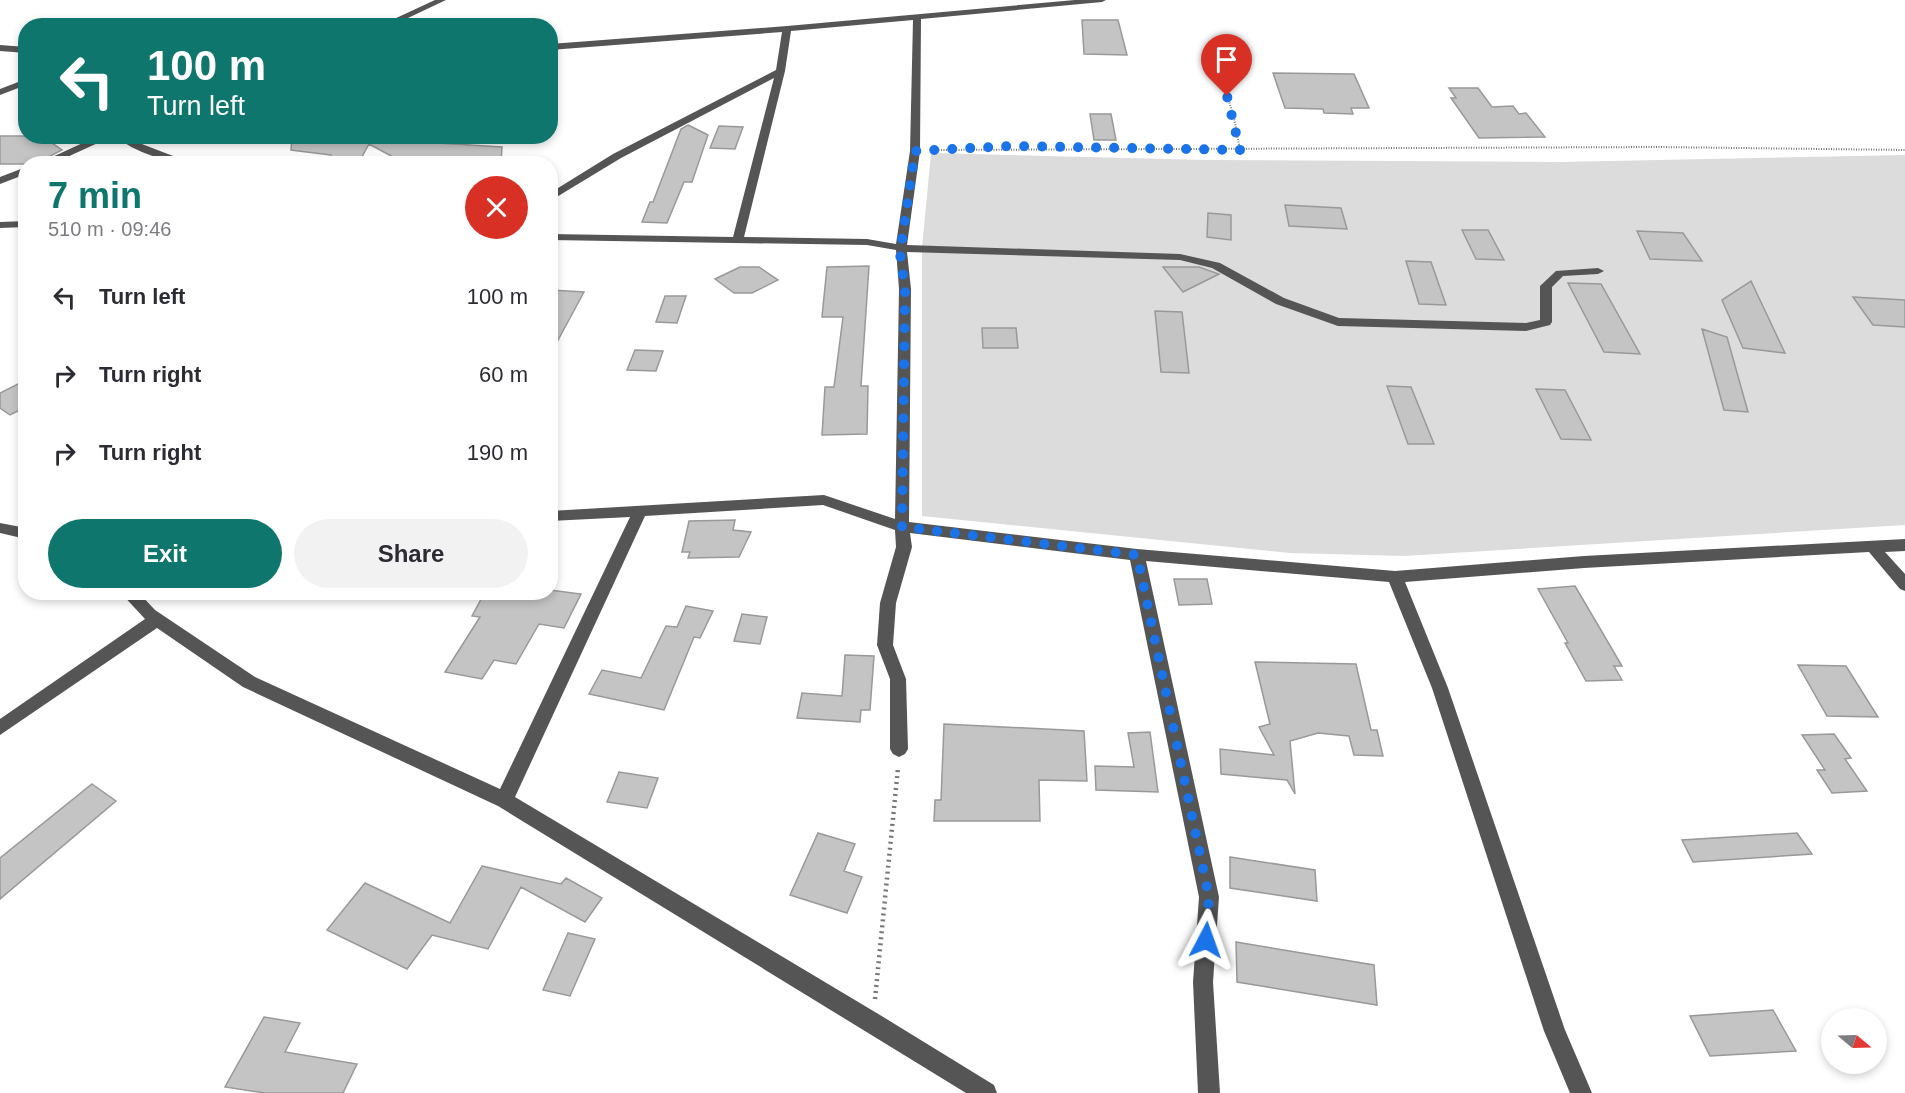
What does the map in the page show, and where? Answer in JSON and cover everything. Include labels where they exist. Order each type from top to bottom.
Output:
[{"type":"street","points":[[401,18],[442,0]]},
{"type":"street","points":[[558,45],[787,29],[1102,0]]},
{"type":"street","points":[[899,749],[898,679],[885,645],[888,603],[904,547],[902,527],[905,289],[901,248],[915,151],[917,17]]},
{"type":"street","points":[[738,240],[780,71],[787,29]]},
{"type":"street","points":[[0,48],[18,49]]},
{"type":"street","points":[[558,193],[616,156],[780,71]]},
{"type":"street","points":[[0,92],[18,85]]},
{"type":"street","points":[[61,156],[89,144]]},
{"type":"street","points":[[133,144],[167,156]]},
{"type":"street","points":[[0,181],[18,173]]},
{"type":"street","points":[[0,225],[18,224]]},
{"type":"street","points":[[558,237],[867,242],[901,248],[1180,257],[1216,265],[1280,301],[1338,322],[1390,325],[1526,327],[1546,322],[1546,286],[1560,273],[1598,271]]},
{"type":"street","points":[[558,516],[824,500],[902,527],[1137,555],[1395,577],[1584,562],[1905,545]]},
{"type":"street","points":[[504,800],[639,512]]},
{"type":"street","points":[[0,528],[18,532]]},
{"type":"street","points":[[1872,546],[1905,585]]},
{"type":"street","points":[[1137,555],[1209,897],[1203,982],[1209,1093]]},
{"type":"street","points":[[1395,577],[1440,688],[1555,1031],[1581,1093]]},
{"type":"street","points":[[136,600],[156,620],[249,682],[504,800],[873,1022],[986,1093]]},
{"type":"street","points":[[0,728],[156,620]]},
{"type":"path","points":[[1214,55],[1234,117],[1240,150]]},
{"type":"path","points":[[915,151],[1011,146],[1240,150],[1730,146],[1905,150]]},
{"type":"path","points":[[873,1022],[899,749]]},
{"type":"shaded area","points":[[931,153],[1208,160],[1560,162],[1905,155],[1905,525],[1404,556],[1290,553],[922,516],[922,248]]},
{"type":"building","points":[[1082,20],[1118,20],[1127,55],[1084,54]]},
{"type":"building","points":[[1273,73],[1354,74],[1369,108],[1351,108],[1353,114],[1324,113],[1323,109],[1285,108]]},
{"type":"building","points":[[1449,88],[1478,88],[1492,107],[1513,106],[1519,114],[1526,113],[1545,137],[1479,138],[1451,98],[1456,98]]},
{"type":"building","points":[[1090,114],[1111,114],[1116,140],[1094,140]]},
{"type":"building","points":[[688,125],[708,135],[692,182],[684,182],[667,223],[642,222],[650,202],[653,202],[681,129]]},
{"type":"building","points":[[719,126],[743,127],[735,149],[710,148]]},
{"type":"building","points":[[0,136],[18,136],[18,144],[53,144],[62,150],[50,156],[18,156],[18,164],[0,164]]},
{"type":"building","points":[[291,144],[369,144],[362,156],[330,156],[291,150]]},
{"type":"building","points":[[369,144],[454,144],[502,147],[501,156],[391,156]]},
{"type":"building","points":[[1285,205],[1341,208],[1347,229],[1289,226]]},
{"type":"building","points":[[1208,213],[1231,215],[1231,240],[1207,237]]},
{"type":"building","points":[[1462,230],[1488,230],[1504,260],[1476,259]]},
{"type":"building","points":[[1637,231],[1683,233],[1702,261],[1650,259]]},
{"type":"building","points":[[1406,261],[1431,262],[1446,305],[1419,304]]},
{"type":"building","points":[[869,266],[861,386],[868,386],[867,434],[822,435],[825,387],[834,387],[843,317],[822,317],[827,267]]},
{"type":"building","points":[[740,267],[759,267],[778,280],[752,293],[734,293],[715,279]]},
{"type":"building","points":[[1163,267],[1199,267],[1219,274],[1183,292]]},
{"type":"building","points":[[1751,281],[1785,353],[1743,348],[1722,300]]},
{"type":"building","points":[[1568,283],[1601,284],[1640,354],[1604,352]]},
{"type":"building","points":[[558,290],[584,292],[558,340]]},
{"type":"building","points":[[665,296],[686,296],[677,323],[656,322]]},
{"type":"building","points":[[1853,297],[1905,300],[1905,327],[1873,325]]},
{"type":"building","points":[[1155,311],[1182,312],[1189,373],[1161,372]]},
{"type":"building","points":[[982,328],[1016,328],[1018,348],[983,348]]},
{"type":"building","points":[[1702,329],[1727,337],[1748,412],[1724,410]]},
{"type":"building","points":[[635,350],[663,351],[656,371],[627,370]]},
{"type":"building","points":[[18,384],[18,411],[10,415],[0,408],[0,393]]},
{"type":"building","points":[[1387,386],[1411,387],[1434,444],[1408,444]]},
{"type":"building","points":[[1536,389],[1565,390],[1591,440],[1561,439]]},
{"type":"building","points":[[735,520],[733,530],[751,532],[739,557],[688,558],[690,552],[682,552],[689,521]]},
{"type":"building","points":[[1174,579],[1207,579],[1212,604],[1179,605]]},
{"type":"building","points":[[1575,586],[1622,666],[1614,666],[1622,680],[1586,681],[1538,589]]},
{"type":"building","points":[[558,591],[581,594],[564,628],[539,624],[516,664],[494,660],[482,679],[445,672],[480,617],[472,616],[481,600],[558,600]]},
{"type":"building","points":[[686,606],[713,611],[700,638],[694,637],[664,710],[589,694],[602,670],[641,678],[666,626],[677,627]]},
{"type":"building","points":[[742,614],[767,617],[760,644],[734,641]]},
{"type":"building","points":[[845,655],[874,656],[870,710],[861,710],[860,722],[797,718],[802,693],[842,696]]},
{"type":"building","points":[[1255,662],[1356,664],[1371,730],[1377,730],[1383,756],[1354,755],[1349,736],[1318,733],[1290,741],[1295,794],[1287,780],[1221,774],[1220,749],[1274,755],[1259,727],[1270,724]]},
{"type":"building","points":[[1798,665],[1846,666],[1878,717],[1827,716]]},
{"type":"building","points":[[944,724],[1084,731],[1087,781],[1039,780],[1040,821],[934,821],[935,800],[941,800]]},
{"type":"building","points":[[1150,732],[1158,792],[1096,790],[1095,766],[1134,767],[1128,733]]},
{"type":"building","points":[[1834,734],[1851,758],[1845,759],[1867,791],[1832,793],[1817,770],[1825,770],[1802,735]]},
{"type":"building","points":[[619,772],[658,778],[647,808],[607,802]]},
{"type":"building","points":[[92,784],[116,801],[0,899],[0,858]]},
{"type":"building","points":[[818,833],[855,844],[844,871],[862,877],[847,913],[790,895]]},
{"type":"building","points":[[1797,833],[1812,854],[1693,862],[1682,840]]},
{"type":"building","points":[[1230,857],[1315,870],[1317,901],[1230,888]]},
{"type":"building","points":[[482,866],[561,884],[566,878],[602,898],[585,922],[521,887],[488,949],[432,935],[407,969],[327,930],[365,883],[450,923]]},
{"type":"building","points":[[568,933],[595,939],[570,996],[543,990]]},
{"type":"building","points":[[1236,942],[1374,965],[1377,1005],[1237,982]]},
{"type":"building","points":[[1773,1010],[1796,1051],[1710,1056],[1690,1016]]},
{"type":"building","points":[[264,1017],[300,1023],[285,1052],[357,1064],[343,1093],[265,1093],[225,1087]]},
{"type":"route","points":[[1206,940],[1209,897],[1137,555],[902,527],[905,289],[900,254],[915,151],[1011,146],[1240,150],[1234,117],[1227,96]]}]
